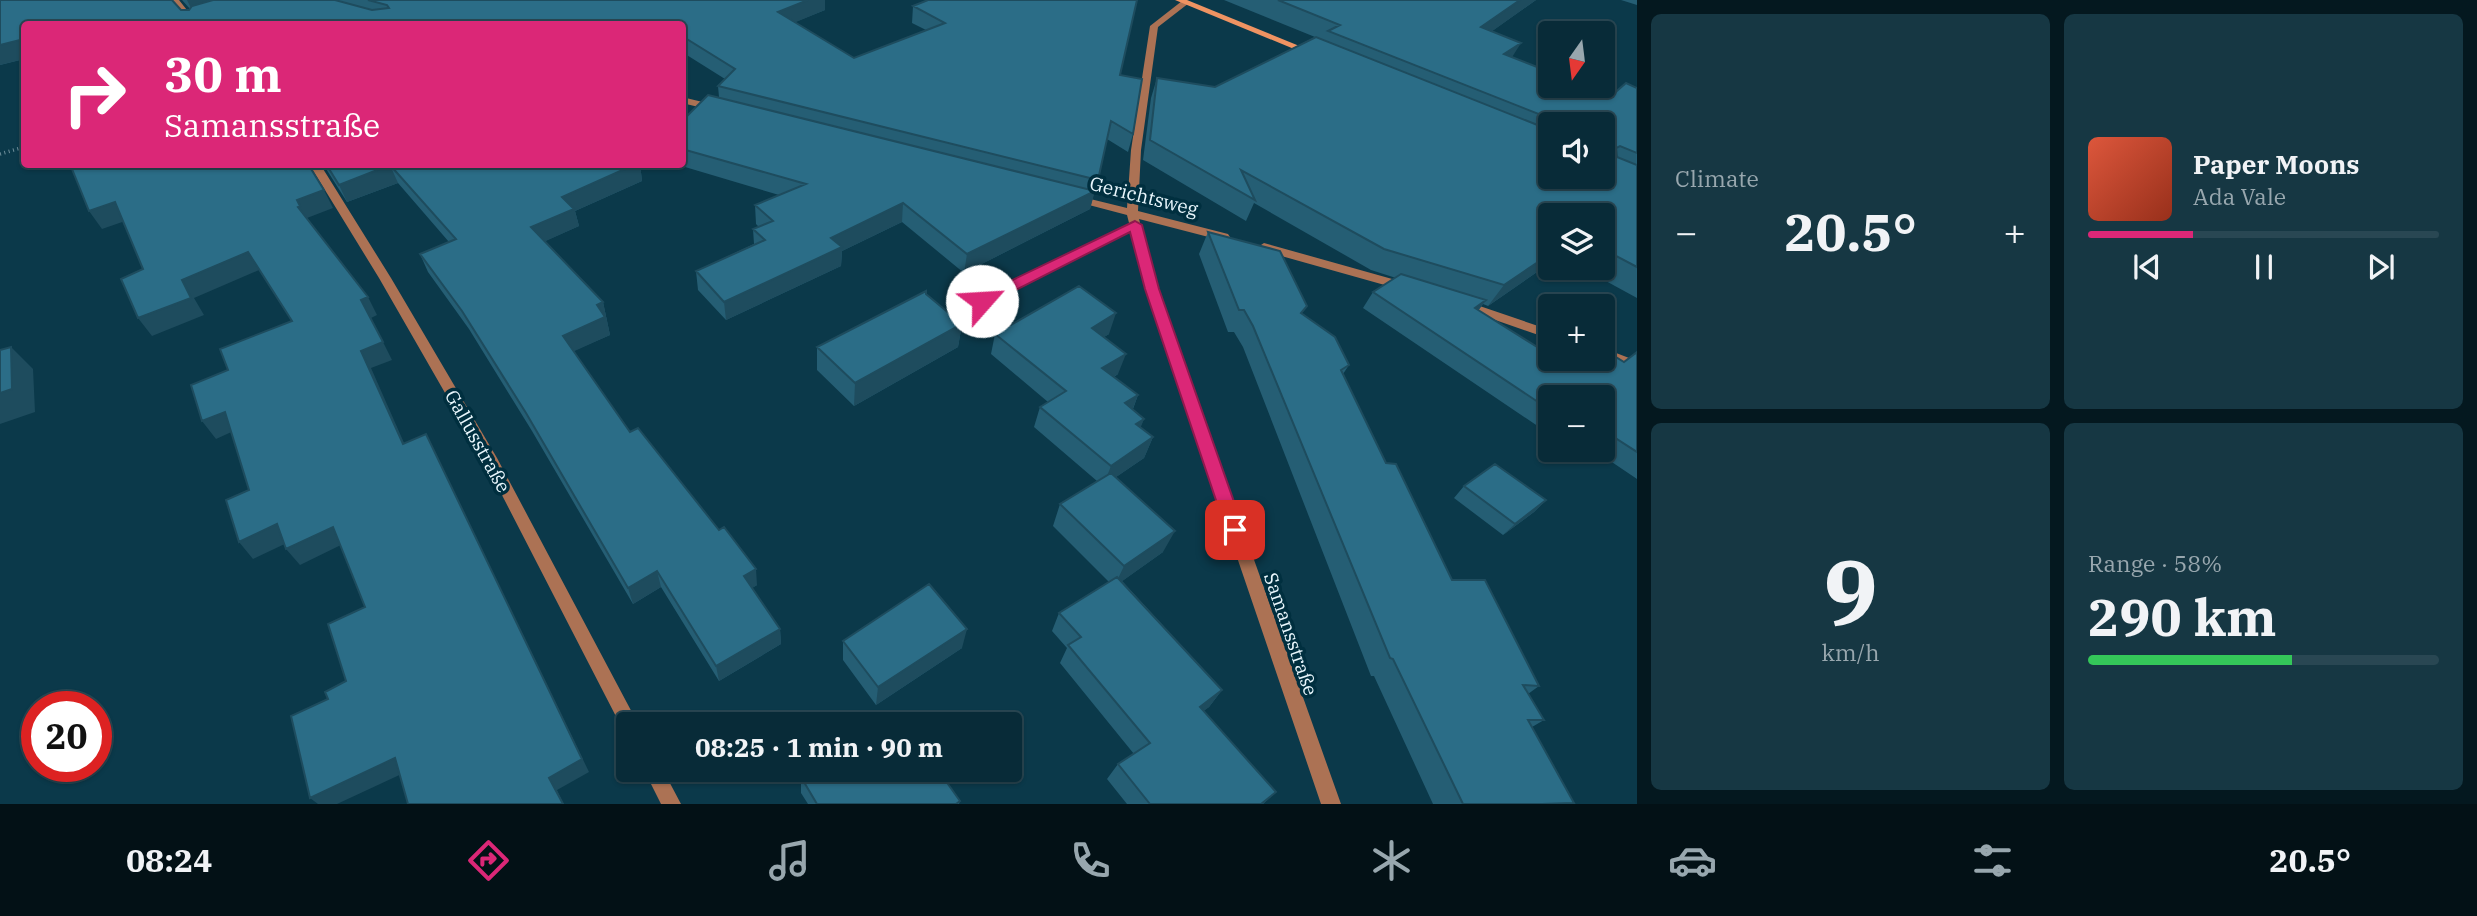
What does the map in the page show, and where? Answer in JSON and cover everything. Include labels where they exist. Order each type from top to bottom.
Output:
[{"type":"main road","points":[[1182,1],[1323,58]]},
{"type":"street","points":[[173,0],[191,21]]},
{"type":"street","name":"Samansstraße","points":[[1182,1],[1154,26],[1136,150],[1133,219],[1152,289],[1331,804]]},
{"type":"street","points":[[194,21],[202,17]]},
{"type":"street","points":[[686,101],[722,110]]},
{"type":"street","name":"Gallusstraße","points":[[316,168],[385,278],[492,463],[623,712]]},
{"type":"street","name":"Gerichtsweg","points":[[1065,196],[1133,219],[1232,239]]},
{"type":"street","points":[[982,301],[1133,219]]},
{"type":"street","points":[[1245,242],[1413,289]]},
{"type":"street","points":[[1451,301],[1538,331]]},
{"type":"street","points":[[1615,358],[1637,366]]},
{"type":"street","points":[[659,782],[671,804]]},
{"type":"path","points":[[0,154],[21,148]]},
{"type":"building","points":[[0,0],[172,0],[181,10],[189,10],[192,6],[213,0],[335,0],[372,10],[389,8],[368,0],[808,0],[778,12],[854,58],[945,23],[913,6],[928,0],[1137,0],[1120,75],[1142,79],[1133,134],[1111,121],[1098,180],[718,86],[735,69],[686,38],[686,21],[21,21],[21,40],[0,45]]},
{"type":"building","points":[[1278,0],[1520,0],[1481,27],[1521,43],[1504,54],[1538,67],[1538,98],[1615,98],[1615,93],[1626,83],[1637,88],[1637,153],[1620,146],[1616,148],[1617,157],[1637,165],[1637,267],[1615,255],[1615,203],[1538,203],[1538,262],[1504,285],[1384,249],[1241,170],[1255,200],[1150,140],[1157,78],[1215,87],[1316,37],[1538,125],[1538,189],[1615,189],[1615,112],[1538,114],[1328,31],[1340,25]]},
{"type":"building","points":[[708,95],[1095,191],[967,254],[903,203],[831,238],[842,247],[724,302],[696,271],[765,240],[753,229],[773,221],[755,205],[806,184],[686,150],[686,117]]},
{"type":"building","points":[[72,168],[310,168],[324,190],[297,200],[300,206],[298,207],[368,297],[361,300],[383,342],[361,351],[403,444],[426,434],[582,759],[549,778],[563,804],[408,804],[395,758],[310,798],[291,716],[328,699],[325,692],[346,681],[328,624],[365,607],[333,527],[286,549],[277,524],[239,542],[226,500],[249,490],[225,412],[202,421],[191,385],[228,370],[220,349],[292,321],[248,252],[182,280],[191,298],[138,318],[121,279],[143,269],[115,202],[89,211]]},
{"type":"building","points":[[328,168],[382,168],[339,185]]},
{"type":"building","points":[[393,168],[627,168],[562,197],[574,209],[531,227],[603,302],[597,305],[605,317],[563,336],[630,432],[638,428],[719,530],[724,527],[756,569],[744,576],[780,629],[716,666],[657,571],[628,588],[526,413],[462,311],[420,254],[456,239]]},
{"type":"building","points":[[1208,232],[1280,251],[1307,306],[1301,313],[1335,337],[1349,365],[1341,370],[1386,463],[1396,464],[1452,580],[1485,580],[1539,686],[1523,685],[1544,720],[1528,720],[1574,803],[1463,804],[1393,659],[1390,658],[1253,326],[1244,310],[1239,310]]},
{"type":"building","points":[[1401,274],[1486,300],[1475,308],[1538,347],[1538,371],[1615,371],[1615,356],[1624,362],[1637,352],[1637,452],[1615,438],[1615,385],[1538,385],[1538,402],[1373,292]]},
{"type":"building","points":[[1079,286],[1116,313],[1092,328],[1126,354],[1102,368],[1138,395],[1125,403],[1144,419],[1136,424],[1153,437],[1111,466],[1040,407],[1066,391],[995,334]]},
{"type":"building","points":[[926,291],[926,294],[962,324],[855,383],[817,347]]},
{"type":"building","points":[[11,347],[12,389],[0,393],[0,350]]},
{"type":"building","points":[[1495,464],[1546,500],[1515,524],[1464,486]]},
{"type":"building","points":[[1111,473],[1175,531],[1124,566],[1060,504]]},
{"type":"building","points":[[1117,577],[1222,690],[1200,707],[1276,792],[1261,804],[1150,804],[1118,764],[1150,743],[1068,645],[1081,637],[1059,613]]},
{"type":"building","points":[[929,584],[967,629],[878,687],[843,641]]},
{"type":"building","points":[[804,782],[947,782],[960,801],[956,804],[817,804]]},
{"type":"route","points":[[982,301],[1135,225],[1152,289],[1235,530]]}]
